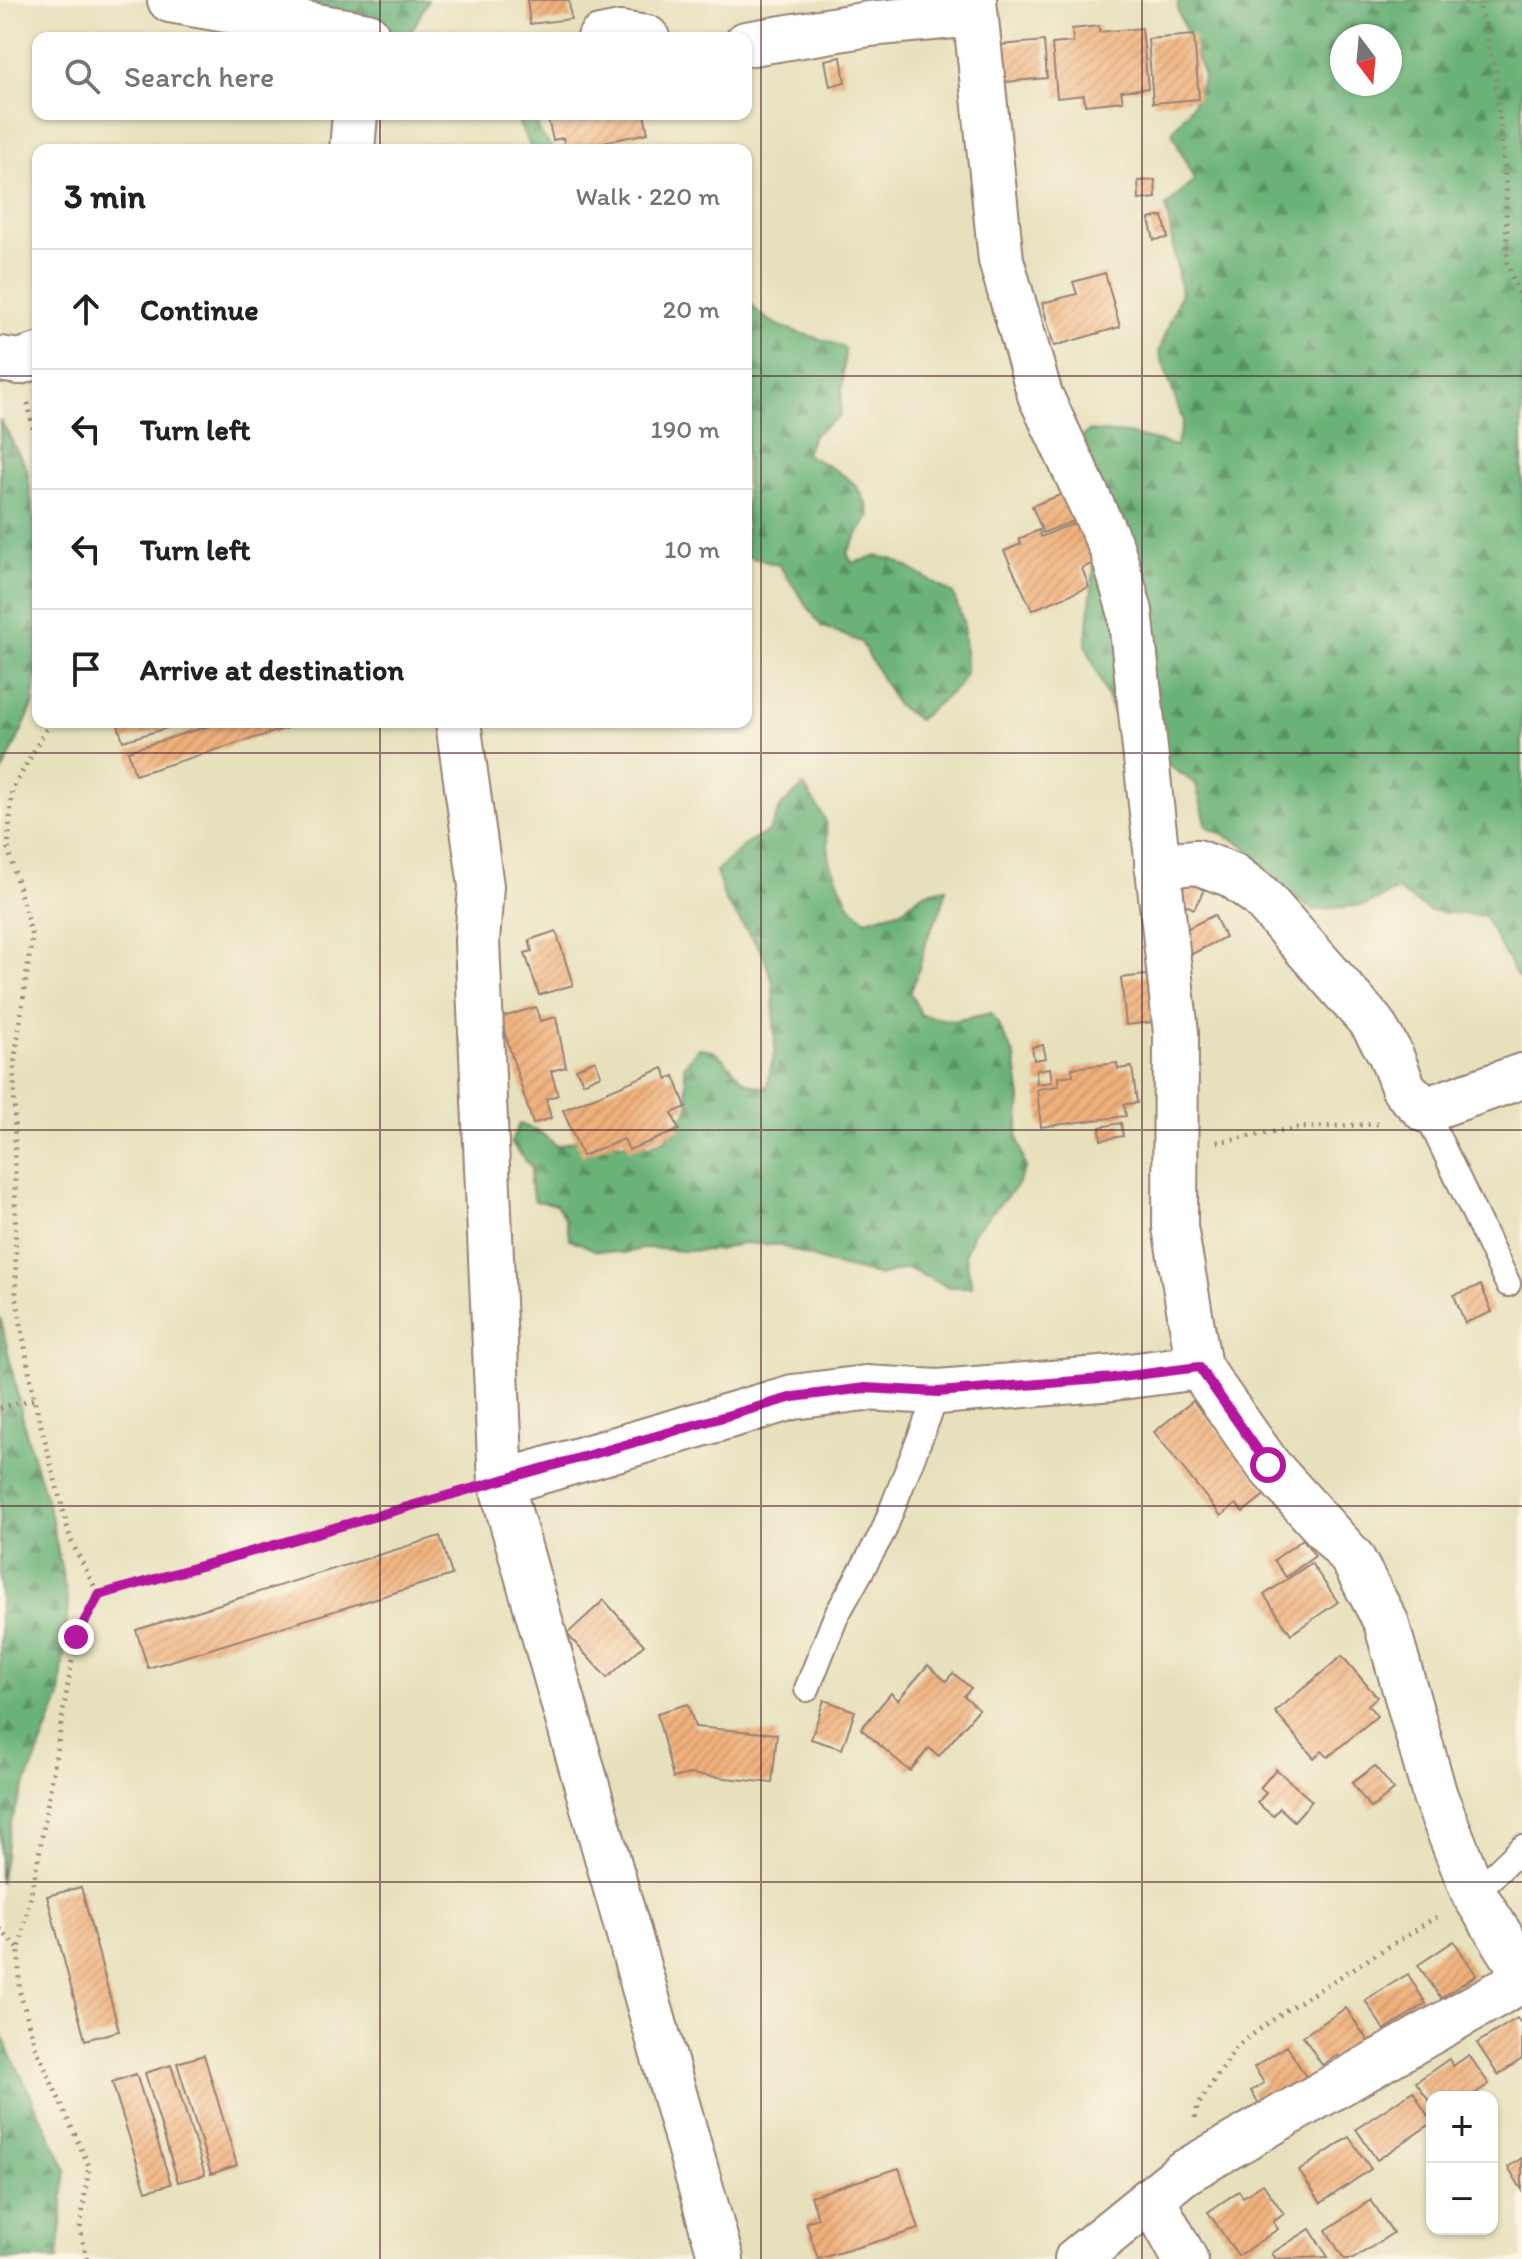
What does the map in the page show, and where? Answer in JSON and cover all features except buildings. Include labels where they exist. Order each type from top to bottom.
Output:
[{"type":"street","points":[[170,0],[352,32]]},
{"type":"street","points":[[752,43],[974,7],[1001,260],[1009,296],[1040,395],[1112,549],[1130,611],[1176,1033],[1173,1149],[1175,1227],[1199,1367],[1268,1465],[1352,1558],[1386,1622],[1435,1796],[1474,1894],[1522,1970]]},
{"type":"street","points":[[352,144],[354,120]]},
{"type":"street","points":[[459,728],[481,886],[477,941],[501,1483],[721,2259]]},
{"type":"street","points":[[1157,865],[1197,862],[1232,875],[1260,896],[1372,1023],[1390,1053],[1404,1089],[1425,1110],[1522,1077]]},
{"type":"street","points":[[501,1483],[793,1397],[865,1388],[938,1392],[1113,1378],[1199,1367]]},
{"type":"street","points":[[1077,2259],[1167,2186],[1522,1980]]},
{"type":"street","points":[[1167,2186],[1185,2259]]},
{"type":"lane","points":[[1425,1110],[1508,1284]]},
{"type":"lane","points":[[807,1689],[836,1616],[883,1532],[938,1392]]},
{"type":"lane","points":[[1474,1894],[1522,1848]]},
{"type":"path","points":[[1478,0],[1495,71],[1506,184],[1507,262],[1522,305]]},
{"type":"path","points":[[19,359],[32,423]]},
{"type":"path","points":[[47,728],[12,790],[8,848],[32,937],[14,1064],[16,1295],[34,1399],[71,1541],[99,1595]]},
{"type":"path","points":[[1173,1149],[1297,1128],[1389,1123],[1425,1110]]},
{"type":"path","points":[[0,1408],[34,1399]]},
{"type":"path","points":[[87,2259],[80,2229],[89,2166],[35,2046],[19,1989],[19,1950],[38,1860],[76,1637],[99,1595],[501,1483]]},
{"type":"path","points":[[1167,2186],[1198,2105],[1238,2045],[1288,2009],[1474,1894]]},
{"type":"path","points":[[0,1929],[19,1950]]},
{"type":"green space","points":[[177,0],[428,0],[411,32],[282,32]]},
{"type":"green space","points":[[1179,0],[1522,0],[1522,977],[1517,977],[1484,916],[1429,911],[1397,890],[1366,905],[1313,910],[1285,890],[1244,845],[1207,827],[1196,784],[1158,758],[1113,712],[1086,645],[1094,565],[1076,444],[1088,431],[1128,434],[1176,446],[1183,421],[1159,352],[1181,292],[1166,207],[1194,180],[1172,132],[1193,104],[1204,76],[1177,9]]},
{"type":"green space","points":[[517,120],[535,120],[549,144],[529,144]]},
{"type":"green space","points":[[752,305],[778,325],[845,348],[840,416],[813,435],[806,454],[846,477],[866,502],[870,515],[847,553],[852,563],[878,556],[895,560],[953,594],[963,621],[966,670],[960,685],[918,720],[897,705],[861,642],[821,626],[779,565],[752,558]]},
{"type":"green space","points":[[0,419],[27,469],[32,507],[32,708],[0,777]]},
{"type":"green space","points":[[804,786],[825,819],[830,862],[848,903],[866,920],[902,910],[924,893],[946,888],[910,992],[921,1015],[953,1021],[992,1013],[1015,1057],[1021,1099],[1017,1136],[1026,1168],[1015,1188],[974,1231],[965,1254],[972,1287],[948,1287],[907,1268],[880,1276],[831,1264],[779,1245],[742,1243],[718,1250],[648,1248],[624,1253],[595,1250],[570,1239],[565,1219],[556,1204],[535,1201],[530,1183],[532,1168],[511,1143],[519,1124],[537,1130],[557,1146],[576,1140],[649,1146],[666,1139],[689,1108],[684,1066],[698,1048],[713,1051],[742,1079],[766,1088],[775,1051],[773,983],[762,952],[725,900],[716,871],[748,842],[768,832],[782,805]]},
{"type":"green space","points":[[0,1316],[26,1433],[51,1516],[68,1604],[60,1697],[11,1822],[0,1883]]},
{"type":"green space","points":[[0,2032],[66,2168],[58,2259],[0,2259]]},
{"type":"route","points":[[76,1637],[99,1595],[501,1483],[723,1415],[793,1397],[865,1388],[938,1392],[1113,1378],[1199,1367],[1268,1465]]}]
